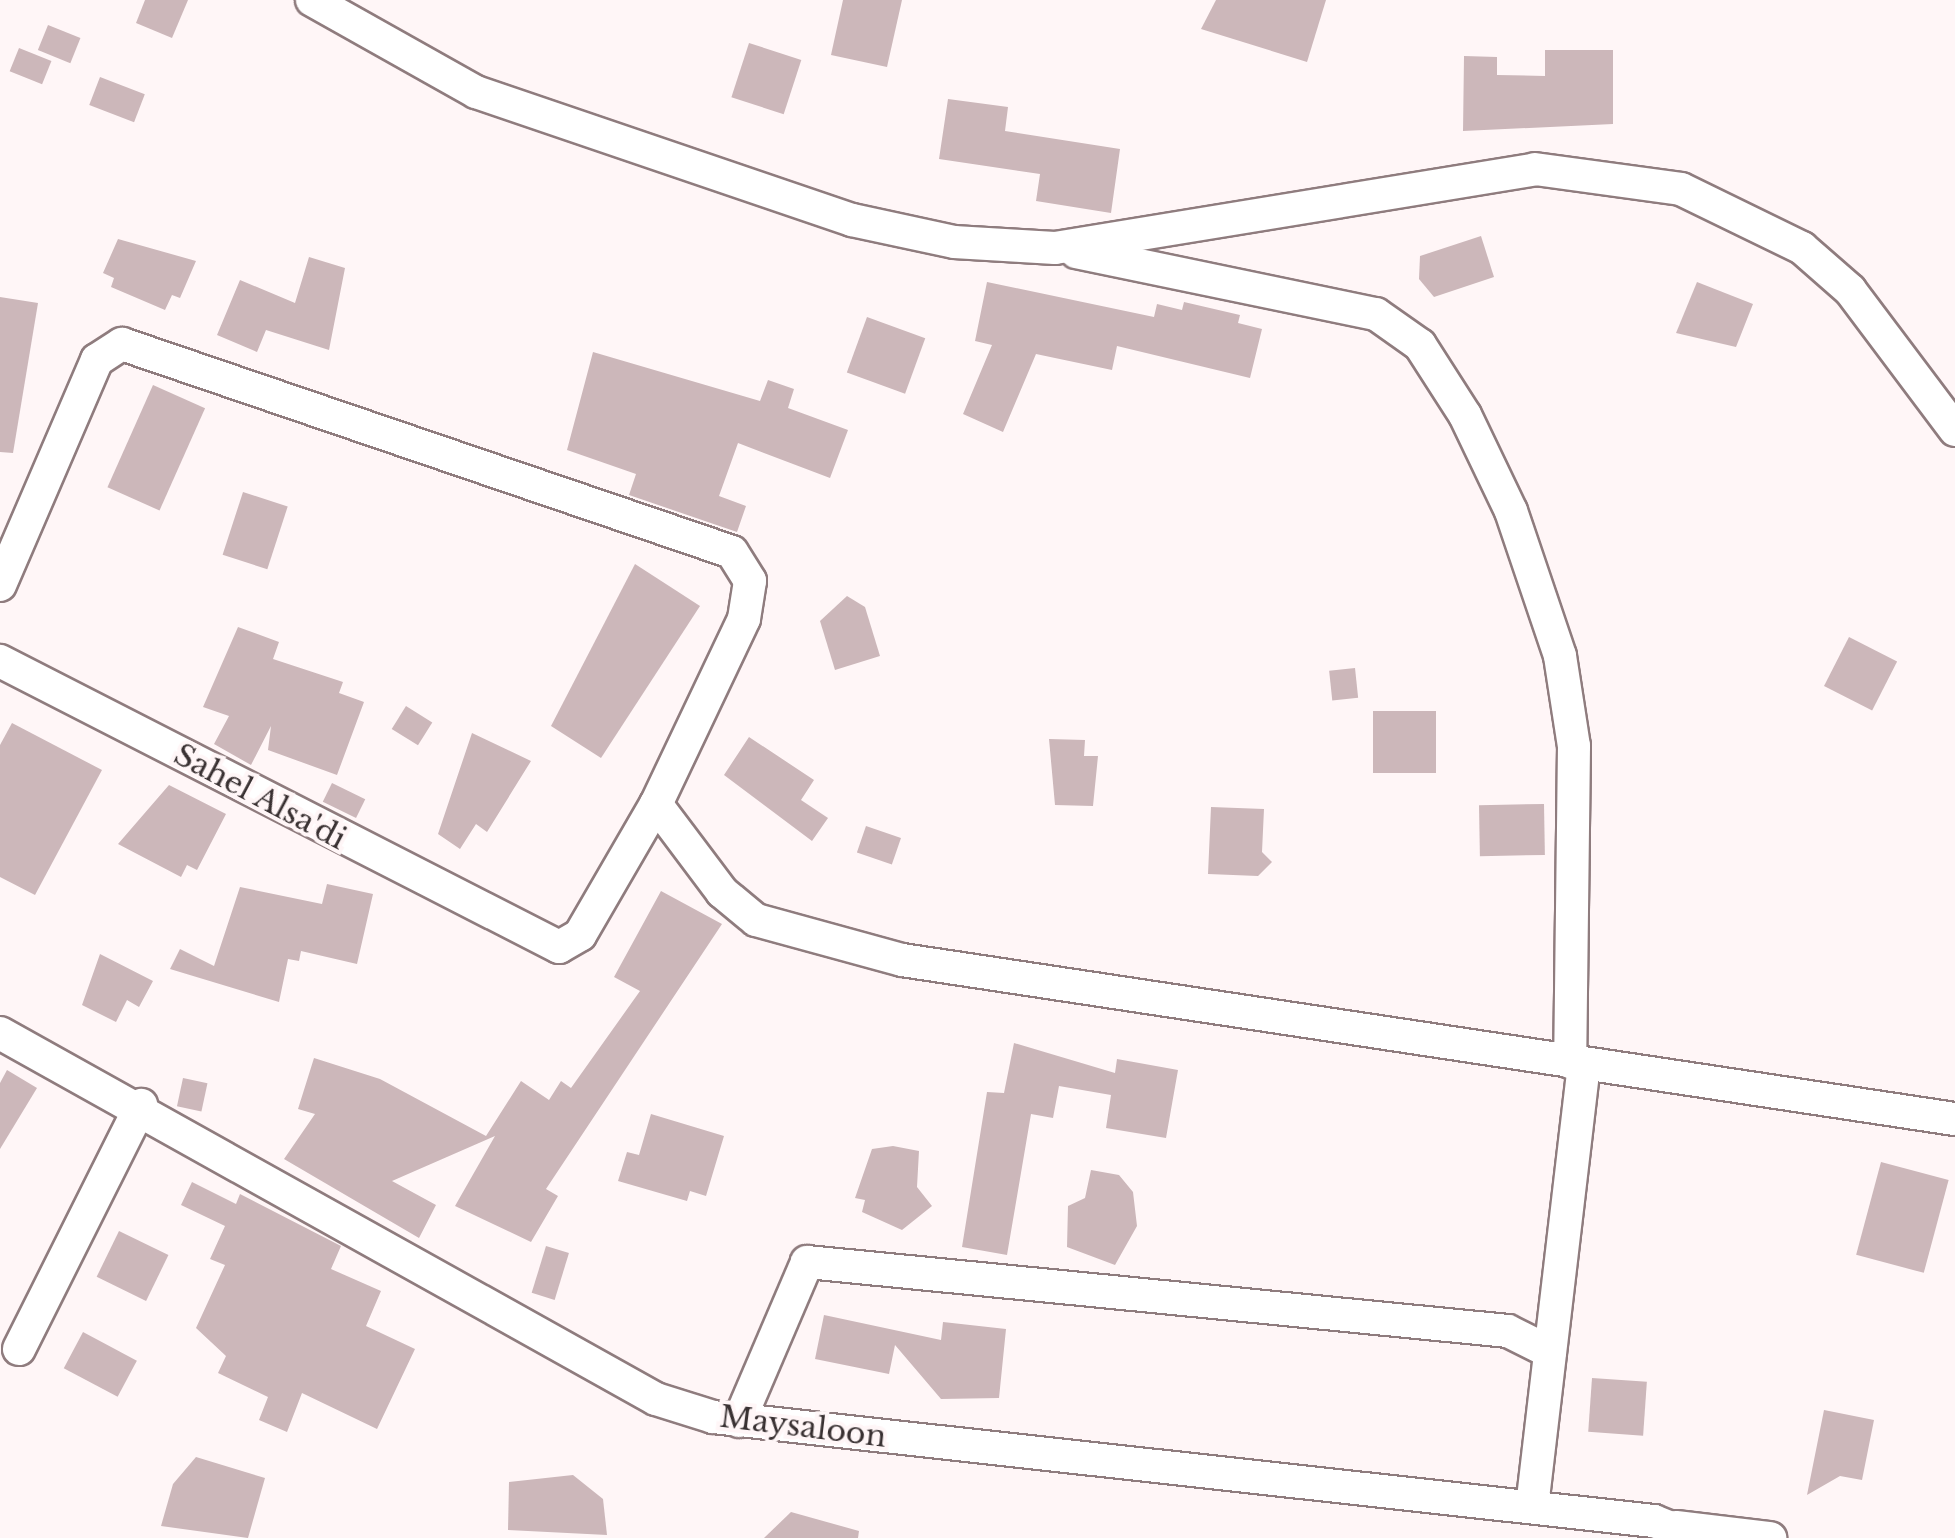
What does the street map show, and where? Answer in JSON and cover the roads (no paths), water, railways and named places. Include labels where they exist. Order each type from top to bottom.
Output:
[{"type":"street","points":[[312,0],[476,92],[758,188],[954,242],[1055,248],[1376,314],[1420,345],[1456,401],[1511,511],[1560,656],[1574,746],[1577,1063],[1532,1507]]},
{"type":"street","points":[[1055,248],[1535,168],[1631,179],[1741,213],[1802,248],[1850,290],[1955,430]]},
{"type":"street","name":"Sahel Alsa'di","points":[[0,585],[96,360],[112,346],[134,347],[743,558],[744,618],[656,804],[580,935],[558,946],[521,934],[0,661]]},
{"type":"street","points":[[656,804],[722,892],[756,920],[902,960],[1159,1005],[1955,1120]]},
{"type":"street","name":"Maysaloon","points":[[0,1033],[140,1105],[656,1400],[739,1421],[1532,1507],[1686,1532],[1770,1538]]},
{"type":"street","points":[[19,1349],[140,1105]]},
{"type":"street","points":[[739,1421],[808,1262],[1508,1331],[1550,1352]]}]
